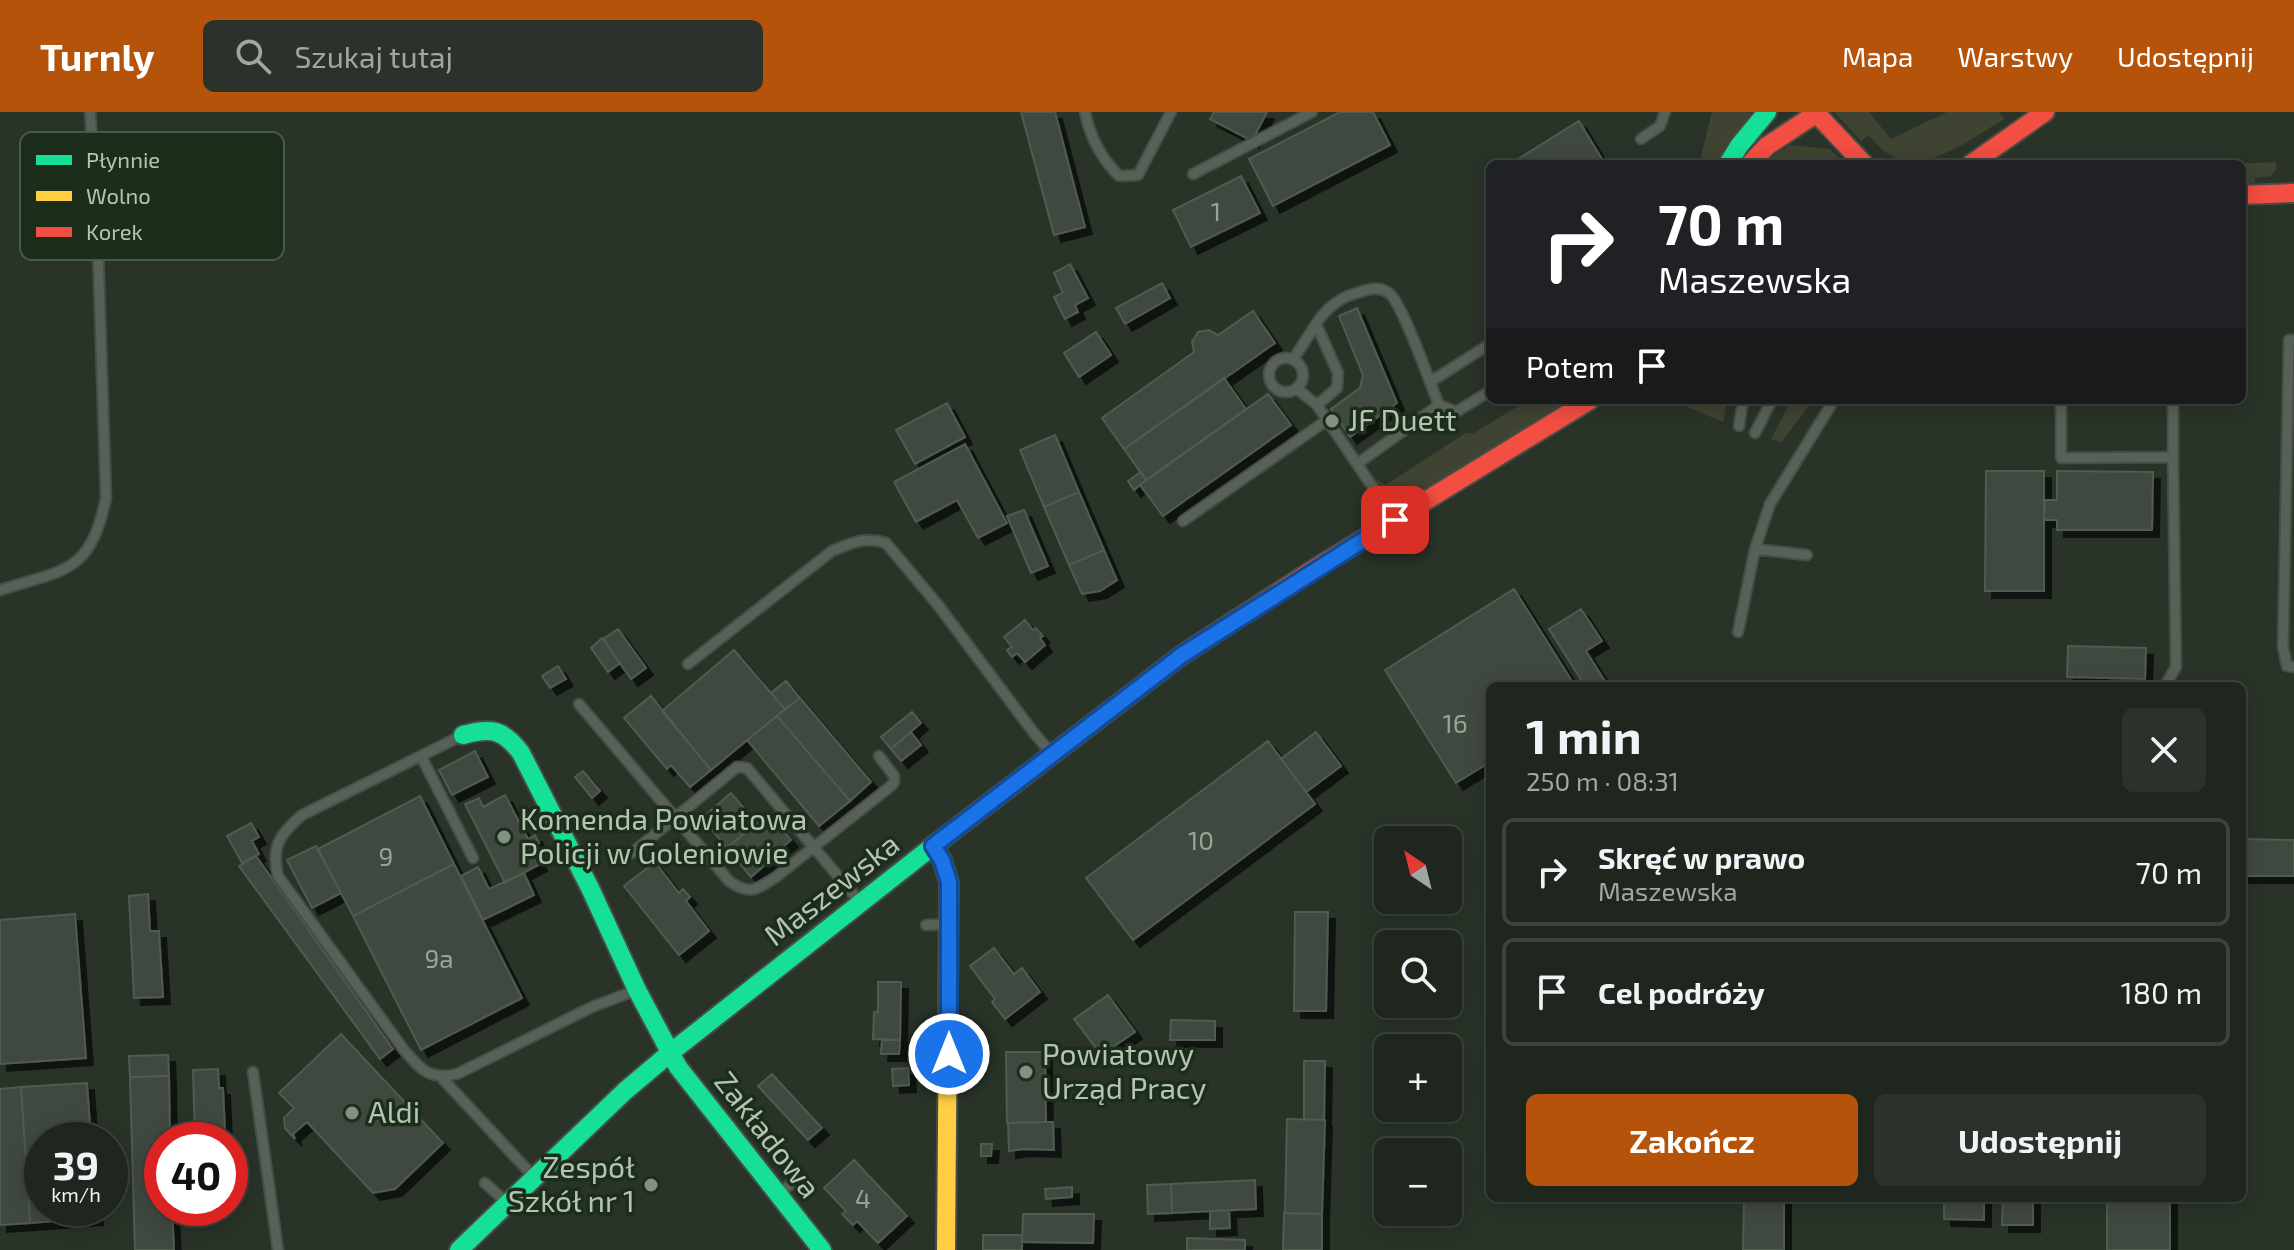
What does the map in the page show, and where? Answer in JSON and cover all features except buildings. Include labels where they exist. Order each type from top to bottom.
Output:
[{"type":"street","points":[[1730,160],[1767,112]]},
{"type":"street","points":[[1977,160],[2045,112]]},
{"type":"street","points":[[1754,160],[1767,146],[1816,113],[1860,160]]},
{"type":"street","points":[[2246,195],[2294,193]]},
{"type":"street","name":"Maszewska","points":[[459,1250],[625,1091],[670,1053],[1182,655],[1584,404]]},
{"type":"street","name":"Zakładowa","points":[[463,735],[484,729],[500,732],[512,740],[590,888],[670,1053],[822,1250]]},
{"type":"street","points":[[933,846],[948,873],[950,924],[946,1250]]},
{"type":"lane","points":[[90,112],[92,132]]},
{"type":"lane","points":[[1085,112],[1088,128],[1106,163],[1119,176],[1138,175],[1171,112]]},
{"type":"lane","points":[[1193,174],[1312,112]]},
{"type":"lane","points":[[1641,139],[1660,126],[1665,112]]},
{"type":"lane","points":[[0,590],[71,566],[82,558],[92,544],[101,521],[106,498],[98,260]]},
{"type":"lane","points":[[1293,360],[1327,307],[1355,293],[1377,288],[1390,293],[1400,309],[1439,405],[1456,412],[1486,393]]},
{"type":"lane","points":[[1316,324],[1338,373],[1337,388],[1317,405]]},
{"type":"lane","points":[[2294,340],[2289,340],[2283,647],[2287,666],[2294,667]]},
{"type":"lane","points":[[1430,382],[1486,347]]},
{"type":"lane","points":[[1282,358],[1293,360],[1300,366],[1303,376],[1296,388],[1279,390],[1271,382],[1270,370],[1282,358]]},
{"type":"lane","points":[[1296,388],[1317,405],[1395,520]]},
{"type":"lane","points":[[1739,426],[1742,404]]},
{"type":"lane","points":[[1755,433],[1770,404]]},
{"type":"lane","points":[[1738,632],[1755,549],[1770,504],[1832,404]]},
{"type":"lane","points":[[2061,404],[2061,458],[2173,457]]},
{"type":"lane","points":[[2167,682],[2176,667],[2173,404]]},
{"type":"lane","points":[[1357,464],[1439,405]]},
{"type":"lane","points":[[1183,521],[1327,420]]},
{"type":"lane","points":[[688,664],[832,551],[855,541],[874,539],[886,543],[895,553],[1052,754]]},
{"type":"lane","points":[[1755,549],[1807,555]]},
{"type":"lane","points":[[579,704],[729,881],[747,890],[757,890],[894,782],[894,776],[879,756]]},
{"type":"lane","points":[[463,735],[302,815],[286,829],[277,843],[274,859],[278,876],[422,1071],[441,1077],[457,1074],[592,1007],[637,990]]},
{"type":"lane","points":[[421,756],[473,858]]},
{"type":"lane","points":[[632,853],[742,766],[747,768],[860,903]]},
{"type":"lane","points":[[926,925],[950,924]]},
{"type":"lane","points":[[253,1072],[278,1250]]},
{"type":"lane","points":[[441,1077],[535,1177]]},
{"type":"lane","points":[[778,1194],[799,1177]]},
{"type":"lane","points":[[485,1183],[507,1203]]},
{"type":"green space","points":[[1712,112],[1752,112],[1722,160],[1700,160]]},
{"type":"green space","points":[[1834,112],[1869,112],[1891,139],[1947,112],[1999,112],[2004,119],[1953,150],[1922,160],[1901,159],[1884,151],[1869,135],[1861,141]]},
{"type":"green space","points":[[1790,145],[1830,149],[1842,160],[1767,160]]},
{"type":"green space","points":[[2276,162],[2276,169],[2271,176],[2255,178],[2255,183],[2246,184],[2246,163]]},
{"type":"green space","points":[[1521,404],[1563,404],[1424,491],[1397,494],[1385,489],[1375,478],[1385,485],[1466,433],[1474,433]]},
{"type":"green space","points":[[1680,404],[1726,404],[1723,422]]},
{"type":"green space","points":[[1789,404],[1810,404],[1781,443],[1771,439]]},
{"type":"traffic: fast","points":[[1730,160],[1767,112]]},
{"type":"traffic: fast","points":[[459,1250],[625,1091],[670,1053],[933,846],[1182,655],[1214,634]]},
{"type":"traffic: fast","points":[[463,735],[496,732],[521,753],[678,1067],[822,1250]]},
{"type":"traffic: slow","points":[[933,846],[942,860],[949,882],[946,1250]]},
{"type":"traffic: jam","points":[[1815,112],[1860,160]]},
{"type":"traffic: jam","points":[[1977,160],[2045,112]]},
{"type":"traffic: jam","points":[[1754,160],[1767,146],[1817,113]]},
{"type":"traffic: jam","points":[[2246,195],[2294,193]]},
{"type":"traffic: jam","points":[[1214,634],[1583,404]]},
{"type":"place","name":"JF Duett","points":[[1332,421]]},
{"type":"place","name":"Komenda Powiatowa Policji w Goleniowie","points":[[504,837]]},
{"type":"place","name":"Powiatowy Urząd Pracy","points":[[1026,1072]]},
{"type":"place","name":"Aldi","points":[[352,1113]]},
{"type":"place","name":"Zespół Szkół nr 1","points":[[651,1185]]},
{"type":"route","points":[[949,1054],[949,882],[948,873],[933,846],[1182,655],[1395,520]]}]
